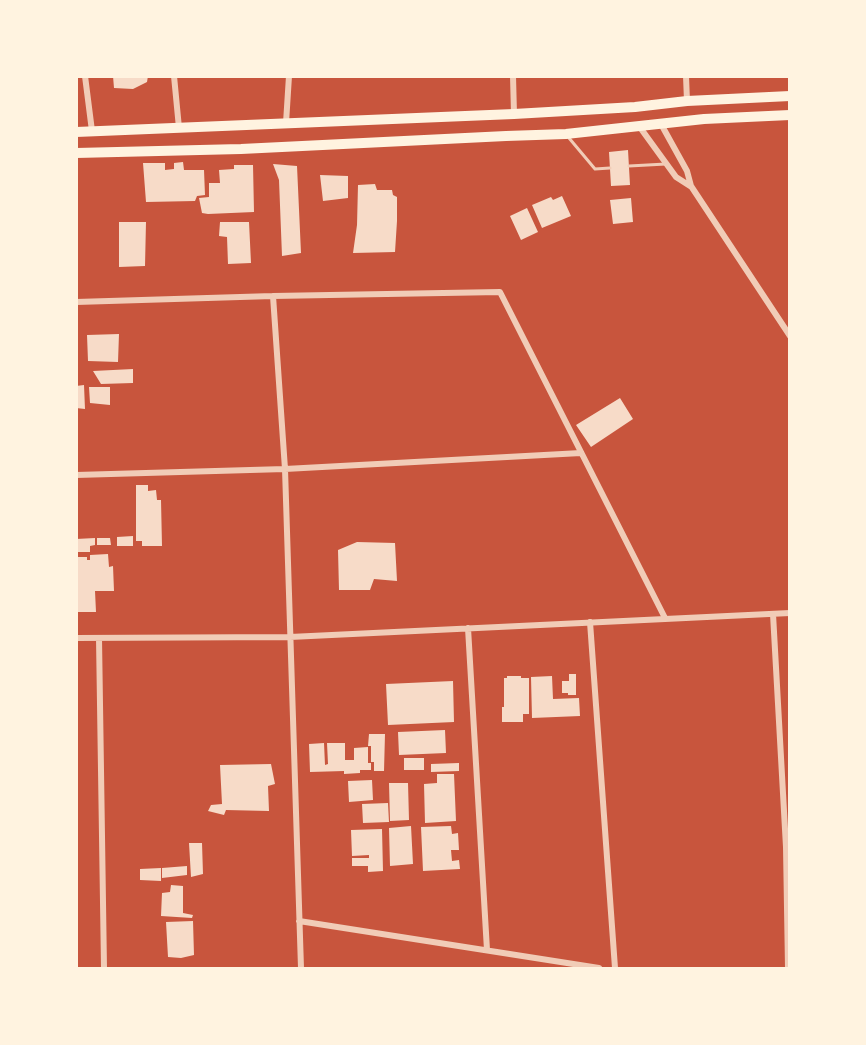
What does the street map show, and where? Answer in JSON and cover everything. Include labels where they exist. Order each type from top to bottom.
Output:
[{"type":"highway","points":[[76,132],[514,114],[789,96]]},
{"type":"highway","points":[[659,104],[661,124]]},
{"type":"highway","points":[[636,107],[639,126]]},
{"type":"highway","points":[[76,153],[241,149],[566,134],[704,119],[789,116]]},
{"type":"street","points":[[85,76],[92,131]]},
{"type":"street","points":[[174,76],[179,128]]},
{"type":"street","points":[[286,123],[289,76]]},
{"type":"street","points":[[513,76],[514,114]]},
{"type":"street","points":[[686,76],[687,101]]},
{"type":"street","points":[[661,124],[687,171],[691,186],[789,336]]},
{"type":"street","points":[[639,126],[676,177],[691,186]]},
{"type":"street","points":[[76,302],[500,292],[666,618]]},
{"type":"street","points":[[273,296],[285,469],[301,969]]},
{"type":"street","points":[[76,475],[285,469],[581,453]]},
{"type":"street","points":[[76,638],[290,637],[789,613]]},
{"type":"street","points":[[773,614],[788,847],[788,969]]},
{"type":"street","points":[[590,622],[615,969]]},
{"type":"street","points":[[468,628],[487,950]]},
{"type":"street","points":[[99,638],[104,969]]},
{"type":"street","points":[[299,921],[599,969]]},
{"type":"lane","points":[[566,134],[595,169],[610,168]]},
{"type":"lane","points":[[629,166],[667,164]]},
{"type":"building","points":[[113,76],[148,76],[147,82],[133,89],[114,88]]},
{"type":"building","points":[[628,150],[630,185],[611,186],[609,152]]},
{"type":"building","points":[[183,162],[184,170],[204,170],[205,195],[197,196],[195,201],[146,202],[143,163],[165,163],[165,170],[174,169],[174,163]]},
{"type":"building","points":[[273,164],[297,166],[301,253],[282,256],[279,180]]},
{"type":"building","points":[[234,165],[253,165],[254,212],[202,213],[199,198],[209,197],[209,183],[220,183],[219,170],[234,169]]},
{"type":"building","points":[[320,175],[348,176],[348,198],[323,201]]},
{"type":"building","points":[[375,184],[377,190],[392,190],[393,195],[397,197],[395,252],[353,253],[357,225],[358,185]]},
{"type":"building","points":[[562,196],[571,216],[542,228],[532,205],[551,197],[553,200]]},
{"type":"building","points":[[631,198],[633,222],[613,224],[610,200]]},
{"type":"building","points":[[527,208],[538,232],[521,240],[510,216]]},
{"type":"building","points":[[119,222],[146,222],[145,266],[119,267]]},
{"type":"building","points":[[220,222],[249,222],[251,263],[228,264],[227,237],[219,236]]},
{"type":"building","points":[[119,334],[118,362],[88,361],[87,335]]},
{"type":"building","points":[[133,369],[133,383],[101,384],[93,371]]},
{"type":"building","points":[[84,385],[85,409],[76,408],[76,386]]},
{"type":"building","points":[[89,387],[110,387],[110,405],[90,403]]},
{"type":"building","points":[[620,398],[633,419],[591,447],[576,425]]},
{"type":"building","points":[[136,485],[148,485],[148,491],[156,490],[157,500],[161,500],[162,546],[142,546],[142,541],[136,541]]},
{"type":"building","points":[[133,536],[133,546],[117,546],[117,537]]},
{"type":"building","points":[[95,538],[95,545],[90,546],[90,552],[76,552],[76,539]]},
{"type":"building","points":[[97,538],[110,538],[111,545],[97,545]]},
{"type":"building","points":[[357,542],[395,543],[397,581],[374,579],[370,590],[339,590],[338,550]]},
{"type":"building","points":[[108,554],[109,567],[113,566],[114,591],[95,591],[96,612],[76,612],[76,557],[87,557],[87,560],[90,560],[90,555]]},
{"type":"building","points":[[569,674],[576,674],[576,695],[562,693],[562,681],[569,681]]},
{"type":"building","points":[[507,676],[529,678],[529,714],[523,714],[523,722],[502,722],[504,678]]},
{"type":"building","points":[[552,676],[553,699],[579,698],[580,716],[532,718],[531,677]]},
{"type":"building","points":[[453,681],[454,722],[388,725],[386,684]]},
{"type":"building","points":[[445,730],[446,753],[399,755],[398,732]]},
{"type":"building","points":[[369,734],[385,734],[384,771],[374,771],[374,762],[371,762],[371,746],[368,746]]},
{"type":"building","points":[[324,743],[325,765],[328,764],[327,743],[345,743],[345,760],[354,760],[354,748],[368,747],[368,763],[371,763],[371,770],[344,774],[344,771],[310,772],[309,744]]},
{"type":"building","points":[[404,758],[424,758],[424,770],[404,770]]},
{"type":"building","points":[[459,763],[459,771],[431,772],[431,764]]},
{"type":"building","points":[[271,764],[275,784],[268,786],[269,811],[226,810],[224,815],[208,811],[211,805],[222,804],[220,765]]},
{"type":"building","points":[[437,774],[454,774],[456,821],[425,823],[424,784],[437,783]]},
{"type":"building","points":[[372,780],[373,800],[349,802],[348,781]]},
{"type":"building","points":[[389,783],[408,783],[409,820],[390,821]]},
{"type":"building","points":[[388,803],[389,822],[363,823],[362,804]]},
{"type":"building","points":[[411,826],[413,864],[390,866],[389,828]]},
{"type":"building","points":[[451,826],[452,834],[458,833],[459,850],[451,850],[452,861],[459,860],[460,869],[423,871],[421,827]]},
{"type":"building","points":[[382,829],[383,871],[368,872],[368,866],[352,866],[352,858],[369,858],[369,855],[352,856],[351,830]]},
{"type":"building","points":[[189,843],[202,843],[203,874],[191,877]]},
{"type":"building","points":[[187,866],[187,875],[162,878],[162,868]]},
{"type":"building","points":[[161,868],[161,881],[140,880],[140,869]]},
{"type":"building","points":[[171,885],[183,886],[183,913],[193,915],[192,918],[161,916],[162,893],[170,892]]},
{"type":"building","points":[[193,921],[194,955],[181,958],[168,957],[166,922]]}]
